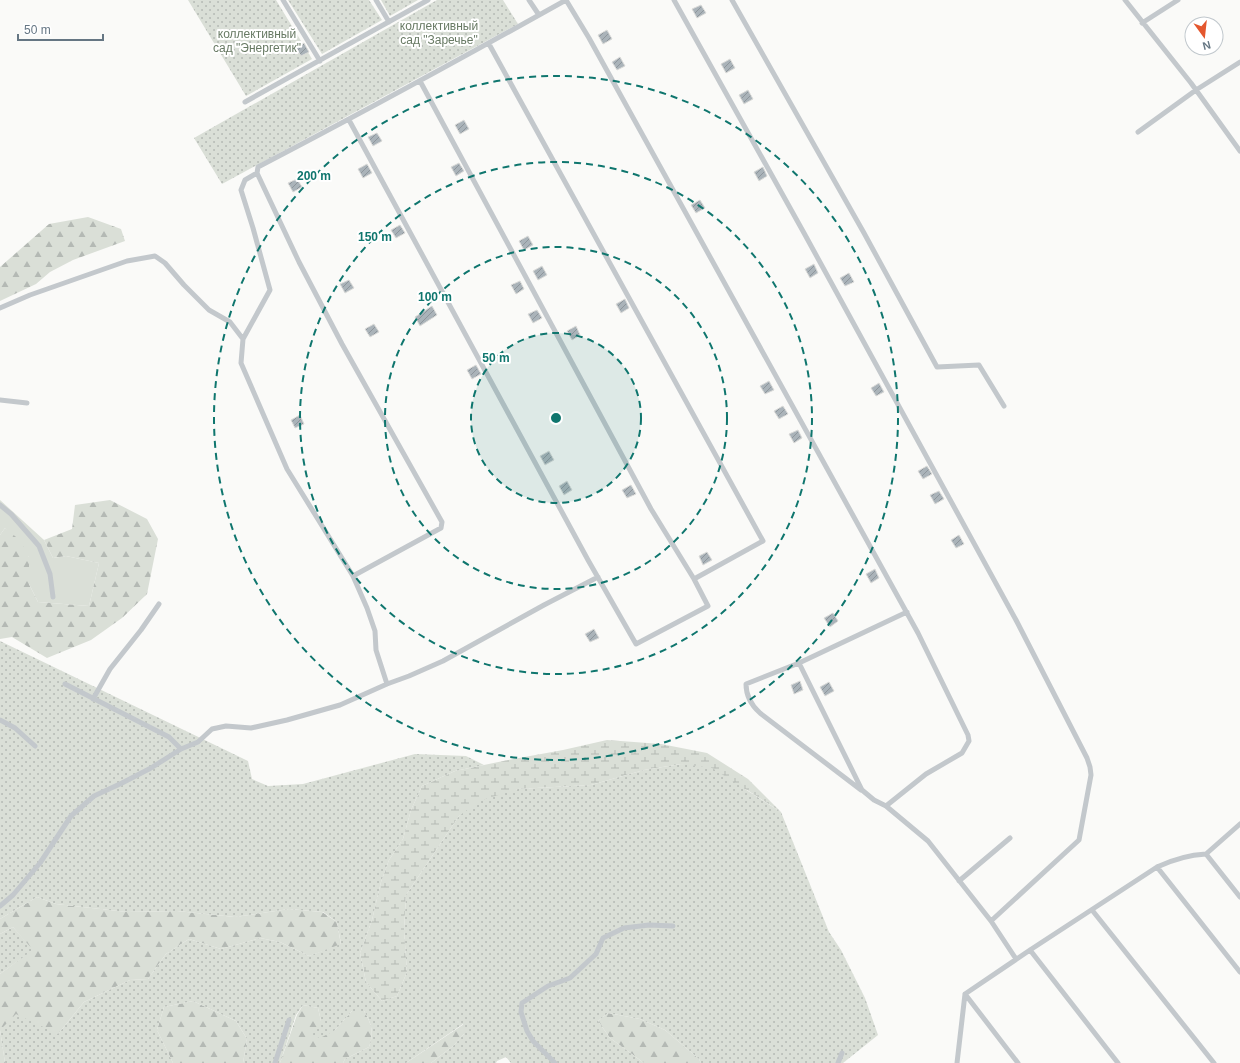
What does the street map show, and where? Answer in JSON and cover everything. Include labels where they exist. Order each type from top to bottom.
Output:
[{"type":"lane","points":[[283,0],[320,61]]},
{"type":"lane","points":[[376,0],[389,22]]},
{"type":"lane","points":[[245,102],[428,0]]},
{"type":"lane","points":[[529,0],[539,15]]},
{"type":"lane","points":[[353,576],[441,528],[442,522],[342,344],[299,262],[257,173],[258,167],[349,120],[489,44],[566,0],[918,633],[965,728],[970,741],[962,753],[926,774],[886,806]]},
{"type":"lane","points":[[674,0],[804,233],[1016,620],[1089,762],[1091,775],[1090,785],[1079,840],[991,921]]},
{"type":"lane","points":[[732,0],[864,233],[937,367],[979,365],[1004,406]]},
{"type":"lane","points":[[1125,0],[1196,90],[1240,151]]},
{"type":"lane","points":[[1142,23],[1178,0]]},
{"type":"lane","points":[[489,44],[763,541],[694,579]]},
{"type":"lane","points":[[1138,132],[1196,90],[1240,62]]},
{"type":"lane","points":[[349,120],[636,644],[708,606],[694,579],[651,509],[420,81]]},
{"type":"lane","points":[[257,173],[245,180],[241,190],[270,290],[243,339],[241,363],[287,469],[353,576],[368,608],[375,631],[376,650],[387,684]]},
{"type":"lane","points":[[0,308],[30,295],[128,261],[155,256],[165,264],[209,310],[230,322],[243,339]]},
{"type":"lane","points":[[0,400],[27,403]]},
{"type":"lane","points":[[0,505],[11,514],[39,546],[50,574],[53,597]]},
{"type":"lane","points":[[0,906],[13,895],[40,863],[71,816],[94,796],[151,768],[181,749],[198,742],[212,729],[226,726],[250,728],[287,720],[340,705],[444,661],[544,605],[598,577]]},
{"type":"lane","points":[[93,698],[110,668],[141,630],[159,604]]},
{"type":"lane","points":[[906,612],[799,663],[746,684],[747,696],[760,713],[874,800],[886,806],[928,841],[991,921],[1016,959]]},
{"type":"lane","points":[[799,663],[862,790]]},
{"type":"lane","points":[[65,684],[169,737],[181,749]]},
{"type":"lane","points":[[0,720],[15,728],[35,746]]},
{"type":"lane","points":[[957,1063],[965,994],[1157,867],[1173,859],[1190,855],[1206,854],[1240,824]]},
{"type":"lane","points":[[959,881],[1010,838]]},
{"type":"lane","points":[[1206,854],[1240,897]]},
{"type":"lane","points":[[1157,867],[1240,972]]},
{"type":"lane","points":[[1092,910],[1214,1063]]},
{"type":"lane","points":[[555,1063],[533,1042],[527,1031],[521,1012],[522,1003],[548,986],[570,978],[596,954],[603,938],[624,928],[649,925],[673,926]]},
{"type":"lane","points":[[1030,950],[1118,1063]]},
{"type":"lane","points":[[965,994],[1018,1063]]},
{"type":"lane","points":[[276,1063],[289,1020]]},
{"type":"lane","points":[[838,1063],[842,1053]]},
{"type":"green space","name":"коллективный сад \"Энергетик\"","points":[[188,0],[276,0],[312,59],[246,96]]},
{"type":"green space","name":"коллективный сад \"Энергетик\"","points":[[288,0],[369,0],[382,20],[322,54]]},
{"type":"green space","points":[[381,0],[418,0],[390,16]]},
{"type":"green space","name":"коллективный сад \"Заречье\"","points":[[437,0],[503,0],[518,24],[222,184],[194,138]]},
{"type":"green space","points":[[88,217],[121,229],[125,241],[73,260],[50,272],[36,284],[0,301],[0,267],[49,224]]},
{"type":"green space","points":[[0,500],[44,540],[53,558],[66,556],[99,563],[89,606],[38,602],[29,584],[29,557],[5,528],[0,535]]},
{"type":"green space","points":[[110,500],[147,519],[158,539],[147,594],[122,618],[91,640],[47,658],[12,637],[0,639],[0,535],[5,528],[21,541],[29,557],[29,584],[38,602],[89,606],[99,563],[66,556],[53,558],[44,540],[72,529],[75,505]]},
{"type":"green space","points":[[0,641],[248,761],[252,779],[268,786],[303,784],[415,754],[466,756],[484,765],[455,771],[422,786],[411,810],[403,839],[389,860],[381,882],[372,920],[360,953],[366,982],[382,1001],[397,996],[407,972],[404,931],[406,895],[459,816],[479,801],[518,789],[591,785],[644,770],[681,764],[712,768],[781,812],[829,932],[841,950],[865,998],[878,1035],[843,1063],[701,1063],[699,1059],[665,1030],[640,1019],[608,1013],[598,1021],[610,1038],[644,1063],[511,1063],[506,1057],[497,1061],[496,1063],[431,1063],[453,1046],[464,1034],[463,1024],[406,1063],[343,1063],[345,1059],[369,1047],[372,1033],[369,1020],[364,1011],[352,1011],[334,1031],[320,1038],[312,1035],[321,1021],[318,1008],[303,1005],[296,1015],[280,1063],[243,1063],[247,1039],[236,1021],[193,1001],[164,1007],[157,1030],[173,1063],[5,1063],[0,1030],[16,1014],[58,1034],[84,1002],[130,980],[148,979],[166,954],[189,939],[221,949],[260,938],[280,942],[309,956],[341,944],[337,922],[323,912],[289,909],[235,917],[177,911],[127,912],[56,904],[37,897],[0,919]]},
{"type":"green space","points":[[607,740],[661,744],[707,753],[748,779],[781,812],[747,790],[681,764],[644,770],[591,785],[518,789],[459,816],[406,895],[404,931],[407,972],[397,996],[382,1001],[366,982],[360,953],[372,920],[381,882],[389,860],[403,839],[411,810],[422,786],[455,771]]},
{"type":"green space","points":[[37,897],[56,904],[127,912],[177,911],[235,917],[289,909],[322,912],[337,922],[341,945],[309,956],[280,942],[260,938],[221,949],[189,939],[166,954],[148,979],[130,980],[84,1002],[58,1034],[0,1030],[0,974],[32,950],[13,927],[0,934],[0,919]]},
{"type":"green space","points":[[13,927],[33,950],[0,974],[0,934]]},
{"type":"green space","points":[[193,1001],[236,1021],[247,1039],[243,1063],[173,1063],[157,1030],[164,1007]]},
{"type":"green space","points":[[303,1005],[318,1008],[321,1021],[334,1031],[352,1011],[364,1011],[369,1020],[372,1033],[369,1047],[345,1059],[343,1063],[280,1063],[297,1015]]},
{"type":"green space","points":[[608,1013],[640,1019],[665,1030],[699,1059],[701,1063],[644,1063],[610,1038],[598,1021]]},
{"type":"green space","points":[[464,1024],[464,1034],[453,1046],[431,1063],[406,1063]]},
{"type":"green space","points":[[0,1030],[5,1063],[0,1063]]},
{"type":"building","points":[[701,5],[706,13],[697,18],[692,9]]},
{"type":"building","points":[[607,30],[612,39],[603,44],[598,35]]},
{"type":"building","points":[[304,43],[309,52],[301,56],[296,48]]},
{"type":"building","points":[[620,57],[625,66],[617,70],[612,62]]},
{"type":"building","points":[[730,59],[735,68],[726,73],[721,64]]},
{"type":"building","points":[[748,90],[753,99],[744,104],[739,95]]},
{"type":"building","points":[[464,120],[469,129],[460,134],[455,125]]},
{"type":"building","points":[[377,133],[382,141],[373,146],[368,137]]},
{"type":"building","points":[[459,163],[464,171],[456,176],[451,167]]},
{"type":"building","points":[[367,164],[372,173],[363,178],[358,169]]},
{"type":"building","points":[[763,167],[767,176],[759,181],[754,172]]},
{"type":"building","points":[[297,179],[302,187],[293,192],[288,183]]},
{"type":"building","points":[[700,200],[705,208],[696,213],[691,205]]},
{"type":"building","points":[[400,225],[405,233],[396,238],[391,230]]},
{"type":"building","points":[[528,236],[533,245],[524,250],[519,241]]},
{"type":"building","points":[[814,264],[818,273],[810,278],[805,269]]},
{"type":"building","points":[[542,266],[547,275],[538,280],[533,271]]},
{"type":"building","points":[[849,273],[854,282],[845,286],[840,278]]},
{"type":"building","points":[[349,280],[354,288],[345,293],[340,284]]},
{"type":"building","points":[[520,281],[524,289],[516,294],[511,285]]},
{"type":"building","points":[[625,299],[629,308],[621,313],[616,304]]},
{"type":"building","points":[[432,306],[437,315],[420,326],[415,317]]},
{"type":"building","points":[[537,310],[542,318],[533,323],[528,314]]},
{"type":"building","points":[[374,324],[379,332],[370,337],[365,329]]},
{"type":"building","points":[[576,326],[580,335],[572,340],[567,331]]},
{"type":"building","points":[[476,365],[481,374],[472,379],[467,370]]},
{"type":"building","points":[[769,381],[774,390],[765,394],[760,386]]},
{"type":"building","points":[[879,383],[884,392],[876,396],[871,388]]},
{"type":"building","points":[[783,406],[788,414],[779,419],[774,411]]},
{"type":"building","points":[[300,415],[304,424],[295,428],[291,420]]},
{"type":"building","points":[[798,430],[802,438],[794,443],[789,434]]},
{"type":"building","points":[[549,451],[554,460],[545,465],[540,456]]},
{"type":"building","points":[[927,466],[932,474],[923,479],[918,471]]},
{"type":"building","points":[[567,481],[572,490],[564,495],[559,486]]},
{"type":"building","points":[[631,485],[636,494],[627,498],[622,490]]},
{"type":"building","points":[[939,491],[944,499],[935,504],[930,495]]},
{"type":"building","points":[[959,535],[964,544],[956,548],[951,540]]},
{"type":"building","points":[[707,552],[712,560],[703,565],[699,556]]},
{"type":"building","points":[[875,569],[879,578],[871,583],[866,574]]},
{"type":"building","points":[[833,613],[838,621],[830,627],[824,618]]},
{"type":"building","points":[[594,629],[599,638],[590,642],[585,634]]},
{"type":"building","points":[[800,681],[803,690],[794,694],[791,685]]},
{"type":"building","points":[[829,682],[834,691],[825,696],[820,687]]}]
